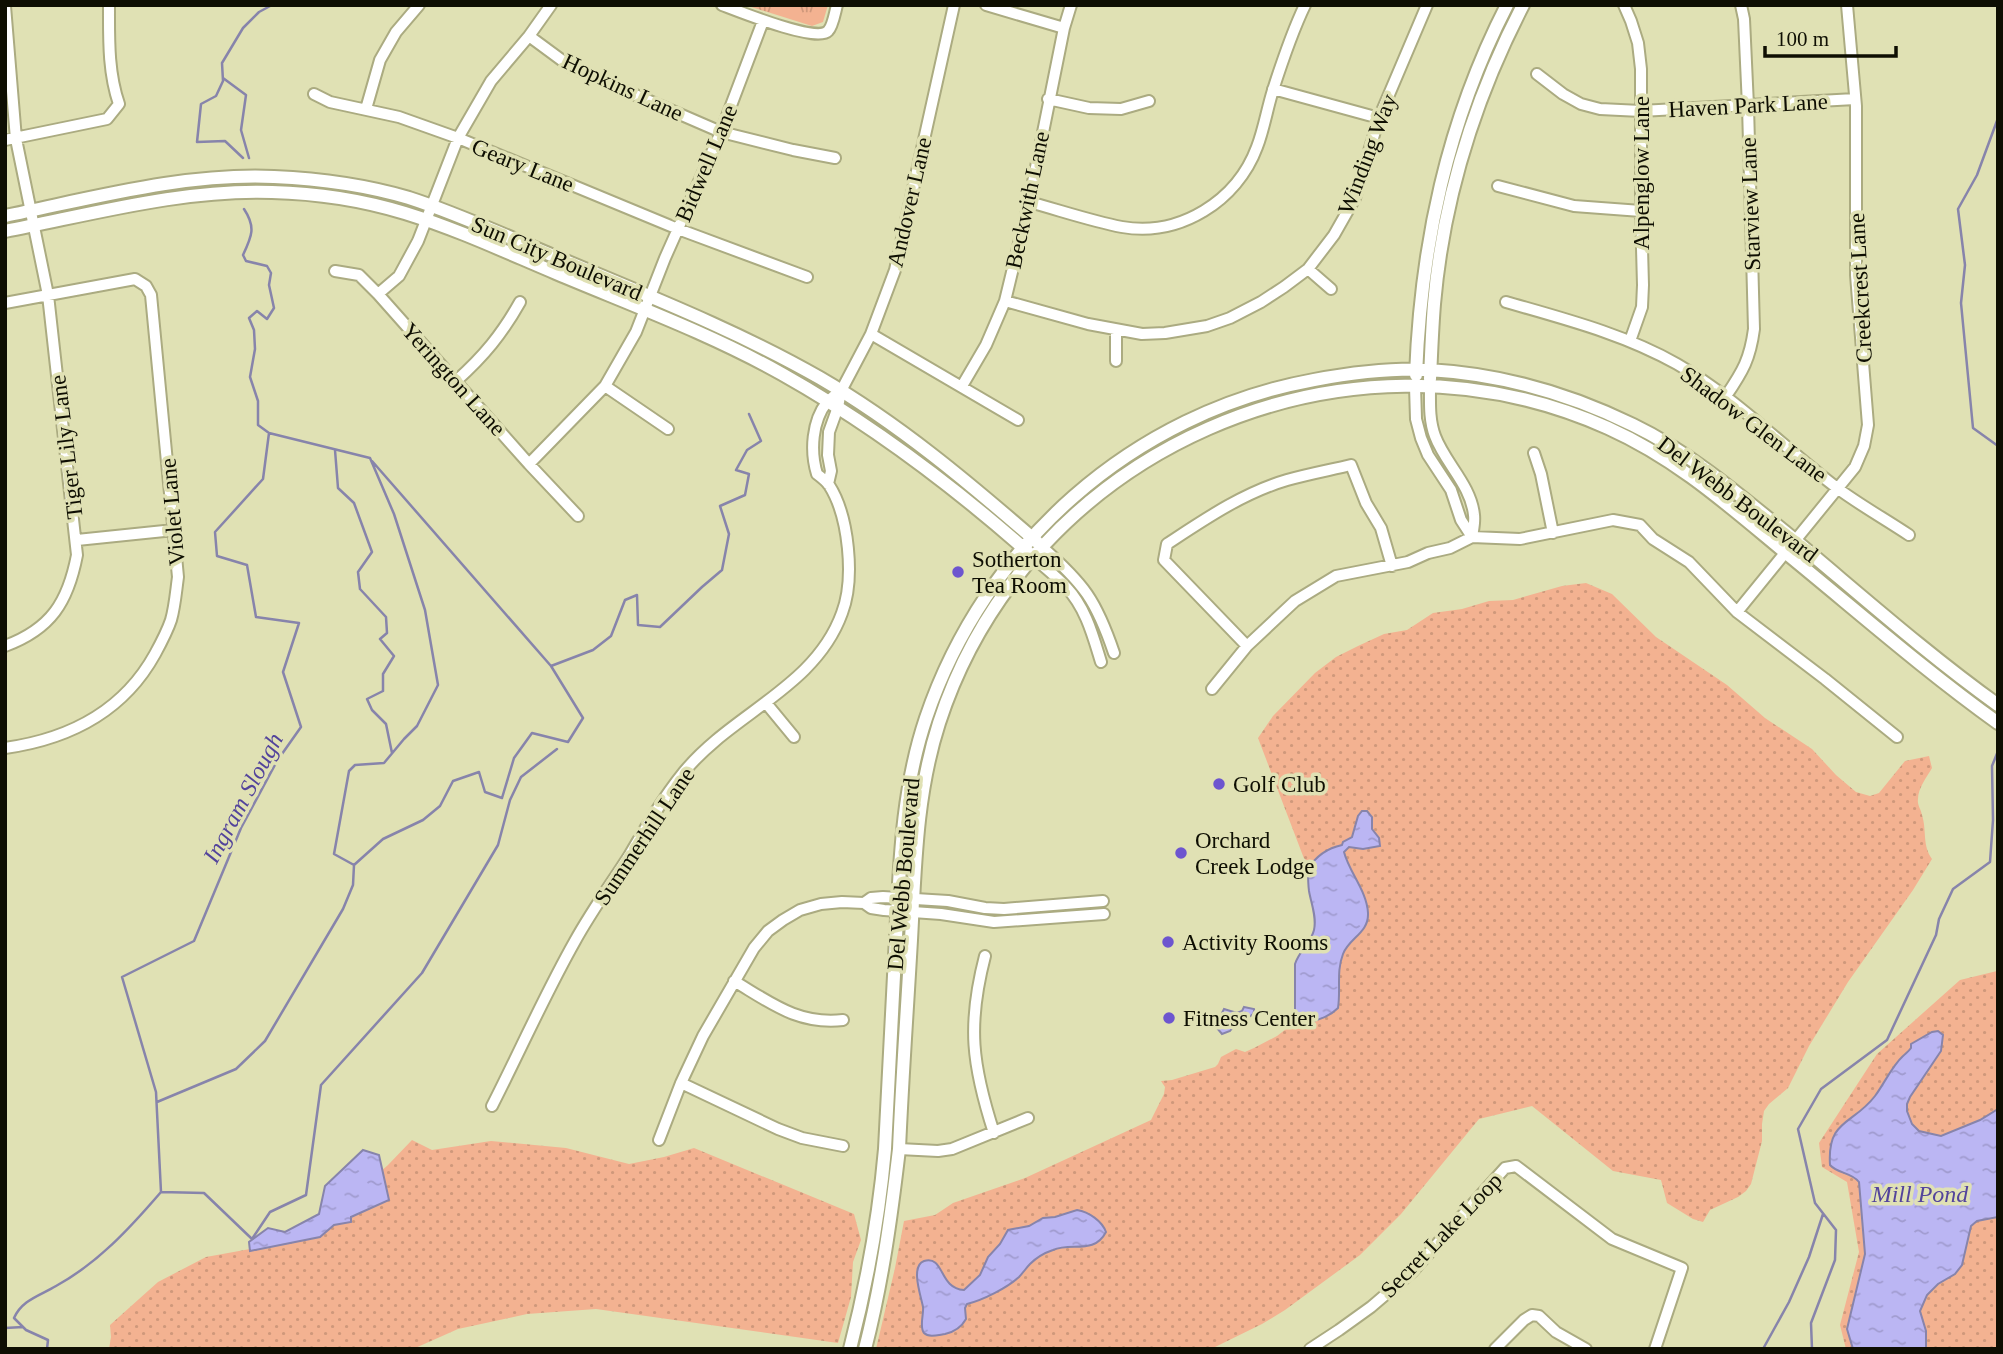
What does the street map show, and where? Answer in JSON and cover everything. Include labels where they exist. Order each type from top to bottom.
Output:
[{"type":"street","points":[[10,139],[107,119],[113,113],[119,104],[114,91],[110,58],[109,5]]},
{"type":"street","points":[[366,109],[380,60],[396,32],[419,5]]},
{"type":"street","points":[[379,294],[399,276],[418,241],[458,138],[491,81],[551,5]]},
{"type":"street","points":[[722,5],[763,22],[814,34],[825,34],[830,30],[837,5]]},
{"type":"street","name":"Andover Lane","points":[[841,391],[871,334],[895,270],[954,5]]},
{"type":"street","points":[[986,5],[1064,28]]},
{"type":"street","name":"Beckwith Lane","points":[[962,386],[986,345],[1005,301],[1071,5]]},
{"type":"street","points":[[1029,202],[1123,227],[1151,229],[1180,222],[1208,210],[1230,191],[1245,172],[1257,147],[1273,89],[1305,5]]},
{"type":"street","name":"Winding Way","points":[[1005,301],[1116,331],[1142,334],[1207,326],[1261,302],[1308,269],[1335,235],[1355,198],[1379,118],[1427,5]]},
{"type":"street","points":[[1472,537],[1461,520],[1451,489],[1428,455],[1421,438],[1416,419],[1416,341],[1425,262],[1440,185],[1462,110],[1507,5]]},
{"type":"street","points":[[1472,537],[1475,516],[1471,502],[1441,449],[1430,417],[1434,304],[1454,187],[1476,113],[1523,5]]},
{"type":"street","name":"Alpenglow Lane","points":[[1623,5],[1638,43],[1641,69],[1643,285],[1642,307],[1630,341]]},
{"type":"street","name":"Starview Lane","points":[[1726,396],[1747,364],[1754,329],[1748,106],[1741,5]]},
{"type":"street","name":"Creekcrest Lane","points":[[1737,611],[1855,467],[1864,446],[1868,425],[1856,275],[1855,99],[1847,5]]},
{"type":"street","name":"Tiger Lily Lane","points":[[5,6],[10,139],[48,295],[77,540],[74,576],[51,619],[40,629],[5,646]]},
{"type":"street","name":"Bidwell Lane","points":[[529,464],[605,386],[636,332],[721,132],[763,22]]},
{"type":"street","name":"Hopkins Lane","points":[[528,36],[571,67],[721,132],[835,158]]},
{"type":"street","name":"Haven Park Lane","points":[[1536,74],[1581,104],[1600,109],[1640,111],[1855,99]]},
{"type":"street","points":[[1273,89],[1379,118]]},
{"type":"street","name":"Geary Lane","points":[[314,94],[330,102],[398,117],[458,138],[678,229],[807,277]]},
{"type":"street","points":[[1048,99],[1089,108],[1110,109],[1149,102]]},
{"type":"street","name":"Sun City Boulevard","points":[[5,231],[31,218],[180,182],[246,176],[345,184],[408,198],[429,214],[648,304],[760,346],[841,391],[926,450],[1027,543]]},
{"type":"street","points":[[1498,186],[1574,206],[1641,211]]},
{"type":"street","name":"Sun City Boulevard","points":[[5,216],[31,218]]},
{"type":"street","points":[[1308,269],[1331,289]]},
{"type":"street","name":"Yerington Lane","points":[[335,271],[359,275],[379,294],[578,516]]},
{"type":"street","name":"Violet Lane","points":[[5,748],[51,739],[79,727],[127,694],[147,669],[171,621],[178,577],[151,295],[146,286],[135,279],[48,295]]},
{"type":"street","points":[[5,303],[48,295]]},
{"type":"street","points":[[456,381],[478,361],[504,330],[520,302]]},
{"type":"street","name":"Shadow Glen Lane","points":[[1506,302],[1630,341],[1677,365],[1726,396],[1839,489],[1909,535]]},
{"type":"street","name":"Sun City Boulevard","points":[[648,304],[833,404],[909,454],[1038,552]]},
{"type":"street","points":[[1116,331],[1116,361]]},
{"type":"street","points":[[871,334],[1018,420]]},
{"type":"street","name":"Del Webb Boulevard","points":[[850,1349],[867,1276],[881,1194],[903,827],[908,792],[926,718],[946,668],[974,614],[998,578],[1027,543],[1082,489],[1156,438],[1200,415],[1253,396],[1306,382],[1360,373],[1431,370],[1524,385],[1564,396],[1647,431],[1698,463],[1948,685],[1998,723]]},
{"type":"street","points":[[605,386],[668,429]]},
{"type":"street","name":"Del Webb Boulevard","points":[[864,1349],[883,1266],[899,1149],[917,828],[932,746],[947,700],[972,647],[998,602],[1038,552],[1091,500],[1164,450],[1208,428],[1259,408],[1310,395],[1361,387],[1430,386],[1470,389],[1560,410],[1604,426],[1655,452],[1706,486],[1790,546],[1998,705]]},
{"type":"street","name":"Summerhill Lane","points":[[492,1106],[575,940],[662,802],[685,771],[708,747],[814,662],[830,640],[843,612],[849,586],[850,561],[846,533],[837,505],[828,484],[817,474],[814,445],[818,418],[833,404],[841,391]]},
{"type":"street","points":[[1534,453],[1553,533]]},
{"type":"street","points":[[1247,646],[1164,560],[1167,544],[1214,512],[1286,480],[1351,465],[1366,503],[1381,528],[1392,566]]},
{"type":"street","points":[[1212,689],[1247,646],[1295,601],[1336,576],[1408,562],[1450,548],[1472,537],[1520,539],[1613,520],[1640,525],[1653,539],[1689,562],[1737,611],[1897,737]]},
{"type":"street","points":[[77,540],[174,530]]},
{"type":"street","points":[[1038,552],[1076,578],[1086,590],[1101,616],[1114,653]]},
{"type":"street","points":[[1038,552],[1075,598],[1088,622],[1101,662]]},
{"type":"street","points":[[766,703],[794,737]]},
{"type":"street","points":[[659,1140],[703,1036],[754,948],[768,931],[800,911],[821,904],[864,903],[871,898],[994,922],[1104,914]]},
{"type":"street","points":[[912,906],[948,901],[1004,909],[1103,901]]},
{"type":"street","points":[[985,956],[977,986],[975,1063],[994,1133]]},
{"type":"street","points":[[734,981],[784,1011],[826,1022],[843,1020]]},
{"type":"street","points":[[681,1083],[778,1129],[802,1138],[843,1146]]},
{"type":"street","points":[[899,1149],[952,1149],[1028,1118]]},
{"type":"street","name":"Secret Lake Loop","points":[[1310,1349],[1371,1307],[1412,1272],[1505,1168],[1516,1166],[1612,1239],[1682,1268],[1655,1349]]},
{"type":"street","points":[[1495,1349],[1532,1315],[1539,1316],[1556,1332],[1586,1349]]},
{"type":"green space","points":[[745,5],[828,5],[823,22],[812,26]]},
{"type":"green space","points":[[1586,583],[1612,594],[1656,637],[1727,685],[1765,718],[1812,749],[1856,792],[1870,796],[1879,793],[1905,761],[1929,756],[1932,768],[1921,787],[1918,801],[1927,848],[1932,859],[1848,982],[1809,1046],[1788,1088],[1764,1111],[1762,1141],[1751,1184],[1746,1191],[1710,1210],[1703,1222],[1693,1219],[1667,1203],[1661,1180],[1613,1171],[1532,1106],[1479,1119],[1401,1214],[1360,1255],[1285,1310],[1211,1349],[876,1349],[904,1221],[935,1215],[953,1203],[1025,1178],[1151,1120],[1164,1094],[1165,1087],[1161,1081],[1215,1067],[1221,1057],[1236,1049],[1245,1052],[1254,1048],[1277,1036],[1295,1022],[1327,930],[1308,869],[1258,738],[1273,716],[1315,673],[1336,657],[1384,634],[1407,630],[1433,613],[1462,609],[1489,601],[1513,600],[1562,586]]},
{"type":"green space","points":[[1997,971],[1998,1349],[1846,1349],[1840,1325],[1859,1252],[1847,1182],[1822,1167],[1819,1143],[1877,1054],[1960,980]]},
{"type":"green space","points":[[412,1140],[432,1150],[491,1141],[566,1148],[629,1164],[694,1148],[854,1214],[861,1240],[853,1262],[851,1297],[838,1343],[596,1309],[527,1314],[458,1329],[413,1349],[109,1349],[110,1325],[158,1282],[206,1257],[250,1249],[322,1223],[388,1165]]},
{"type":"water","points":[[1362,811],[1367,811],[1372,817],[1372,829],[1379,838],[1380,846],[1363,849],[1349,847],[1344,852],[1365,897],[1367,920],[1362,931],[1343,954],[1338,1008],[1325,1017],[1301,1025],[1295,1022],[1295,964],[1315,925],[1308,869],[1323,853],[1342,845],[1352,837]]},
{"type":"water","points":[[1244,1007],[1254,1009],[1253,1014],[1244,1019],[1243,1023],[1237,1022],[1230,1031],[1222,1034],[1216,1021],[1224,1020],[1224,1009],[1237,1013]]},
{"type":"water","name":"Mill Pond","points":[[1938,1031],[1943,1035],[1941,1051],[1910,1097],[1907,1111],[1912,1124],[1919,1131],[1941,1136],[1980,1120],[1998,1109],[1998,1217],[1977,1221],[1971,1226],[1962,1265],[1955,1274],[1938,1284],[1927,1295],[1920,1311],[1926,1331],[1926,1349],[1853,1349],[1847,1329],[1865,1254],[1859,1182],[1830,1165],[1830,1150],[1837,1131],[1875,1096],[1895,1065],[1911,1048],[1911,1044]]},
{"type":"water","points":[[363,1150],[379,1155],[389,1200],[351,1217],[351,1222],[334,1225],[320,1237],[250,1251],[249,1242],[268,1228],[285,1232],[319,1214],[325,1186]]},
{"type":"water","points":[[1077,1210],[1090,1215],[1101,1224],[1106,1232],[1101,1239],[1089,1246],[1060,1248],[1043,1254],[1008,1285],[967,1304],[966,1319],[957,1329],[937,1335],[924,1333],[923,1307],[917,1275],[920,1264],[931,1260],[950,1284],[964,1290],[980,1275],[988,1257],[1008,1230]]},
{"type":"waterway","name":"Ingram Slough","points":[[243,158],[225,141],[197,142],[201,104],[216,96],[223,81],[222,63],[243,28],[259,12],[272,5]]},
{"type":"waterway","points":[[223,78],[246,95],[241,130],[249,158]]},
{"type":"waterway","points":[[1998,118],[1977,175],[1958,209],[1965,265],[1961,303],[1973,428],[1998,446]]},
{"type":"waterway","name":"Ingram Slough","points":[[47,1349],[48,1340],[26,1330],[14,1318],[17,1312],[26,1303],[71,1277],[100,1256],[161,1192],[156,1092],[122,977],[194,941],[241,828],[277,761],[301,727],[283,672],[299,623],[256,617],[247,565],[217,556],[215,532],[263,479],[269,433],[258,425],[258,401],[250,377],[255,349],[254,330],[249,318],[257,311],[267,319],[274,308],[269,285],[271,273],[267,266],[246,261],[243,255],[251,232],[250,221],[244,209]]},
{"type":"waterway","points":[[157,1102],[236,1069],[265,1041],[343,909],[353,885],[354,865],[383,839],[423,820],[440,806],[453,781],[479,772],[485,792],[502,798],[514,758],[532,733],[568,742],[583,718],[551,666],[593,650],[611,636],[625,600],[637,595],[638,625],[660,627],[722,570],[729,534],[720,506],[745,495],[749,474],[736,470],[747,450],[761,441],[749,414]]},
{"type":"waterway","points":[[269,433],[370,458],[394,514],[425,610],[438,685],[417,726],[384,763],[355,765],[349,771],[334,854],[354,865]]},
{"type":"waterway","points":[[335,450],[338,488],[354,503],[372,552],[358,572],[360,589],[386,617],[387,633],[380,639],[394,656],[383,674],[383,691],[367,699],[372,710],[386,724],[392,753]]},
{"type":"waterway","points":[[372,461],[551,666]]},
{"type":"waterway","points":[[161,1192],[204,1193],[252,1239],[270,1212],[306,1195],[321,1085],[422,973],[498,845],[510,800],[521,777],[557,749]]},
{"type":"waterway","points":[[1812,1349],[1811,1323],[1835,1260],[1836,1230],[1815,1203],[1798,1129],[1821,1089],[1887,1040],[1936,935],[1939,919],[1953,889],[1990,862],[1993,820],[1992,766],[1998,751]]},
{"type":"waterway","points":[[1763,1349],[1789,1302],[1809,1257],[1823,1214]]},
{"type":"waterway","points":[[5,1328],[23,1327]]},
{"type":"place","name":"Sotherton Tea Room","points":[[958,572]]},
{"type":"place","name":"Golf Club","points":[[1219,784]]},
{"type":"place","name":"Orchard Creek Lodge","points":[[1181,853]]},
{"type":"place","name":"Activity Rooms","points":[[1168,942]]},
{"type":"place","name":"Fitness Center","points":[[1169,1018]]}]
